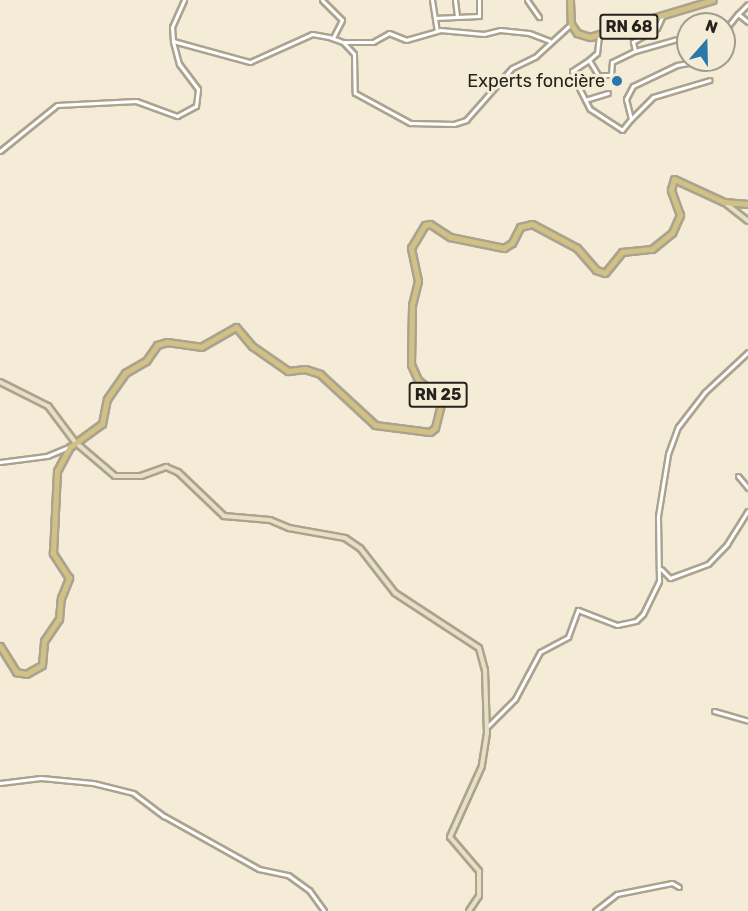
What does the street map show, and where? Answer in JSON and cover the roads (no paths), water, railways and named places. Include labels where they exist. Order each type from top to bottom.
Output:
[{"type":"main road","points":[[570,0],[571,24]]},
{"type":"main road","name":"RN 68","points":[[571,24],[581,35],[599,35],[713,0]]},
{"type":"main road","name":"RN 25","points":[[74,443],[99,428],[107,399],[125,373],[147,361],[157,345],[166,342],[201,347],[232,326],[240,329],[252,346],[288,371],[305,369],[320,374],[375,425],[430,432],[435,428],[442,400],[418,380],[411,364],[412,304],[418,281],[411,248],[425,225],[430,224],[450,237],[504,248],[512,243],[520,227],[532,224],[577,248],[596,270],[605,273],[622,252],[652,249],[672,234],[680,216],[671,190],[674,179],[724,202],[748,204]]},
{"type":"main road","points":[[0,646],[16,672],[34,672],[42,665],[44,641],[59,619],[61,598],[69,578],[53,553],[57,525],[54,483],[74,443]]},
{"type":"street","points":[[0,151],[57,105],[136,101],[167,114],[184,115],[196,106],[198,89],[179,64],[173,41],[172,27],[184,0]]},
{"type":"street","points":[[322,0],[342,20],[333,38]]},
{"type":"street","points":[[432,0],[437,31]]},
{"type":"street","points":[[455,0],[457,16]]},
{"type":"street","points":[[435,18],[479,16],[479,0]]},
{"type":"street","points":[[527,0],[539,17]]},
{"type":"street","points":[[736,16],[748,4]]},
{"type":"street","points":[[738,14],[748,22]]},
{"type":"street","points":[[635,51],[633,42],[657,28],[662,16]]},
{"type":"street","points":[[343,42],[356,59],[355,93],[410,123],[454,124],[466,120],[512,68],[535,57],[571,24]]},
{"type":"street","points":[[173,41],[250,62],[312,34],[343,42],[373,42],[388,33],[398,39],[421,39],[437,31],[484,34],[509,31],[550,41]]},
{"type":"street","points":[[599,35],[597,53],[572,71],[590,109],[618,129],[625,129],[631,119],[653,97],[710,80]]},
{"type":"street","points":[[589,60],[598,75],[611,75],[612,62],[635,51],[676,39]]},
{"type":"street","points":[[631,119],[626,99],[633,86],[676,65]]},
{"type":"street","points":[[585,100],[608,93]]},
{"type":"street","points":[[724,202],[748,221]]},
{"type":"street","points":[[487,727],[515,699],[540,652],[568,637],[578,610],[617,625],[636,621],[654,597],[660,567],[658,516],[668,454],[678,427],[705,392],[748,352]]},
{"type":"street","points":[[0,382],[48,406],[74,443],[115,476],[141,476],[166,467],[178,472],[224,516],[270,520],[289,528],[345,538],[360,548],[395,593],[479,648],[485,670],[487,727],[482,766],[450,837],[479,872],[479,896],[469,911]]},
{"type":"street","points":[[0,462],[47,456],[74,443]]},
{"type":"street","points":[[738,476],[748,488]]},
{"type":"street","points":[[660,567],[670,578],[708,564],[727,544],[748,511]]},
{"type":"street","points":[[714,711],[748,721]]},
{"type":"street","points":[[0,783],[41,778],[93,783],[133,793],[164,816],[259,869],[288,875],[309,890],[324,911]]},
{"type":"street","points":[[595,911],[617,894],[672,883],[679,887]]},
{"type":"place","name":"Experts foncière","points":[[617,81]]}]
